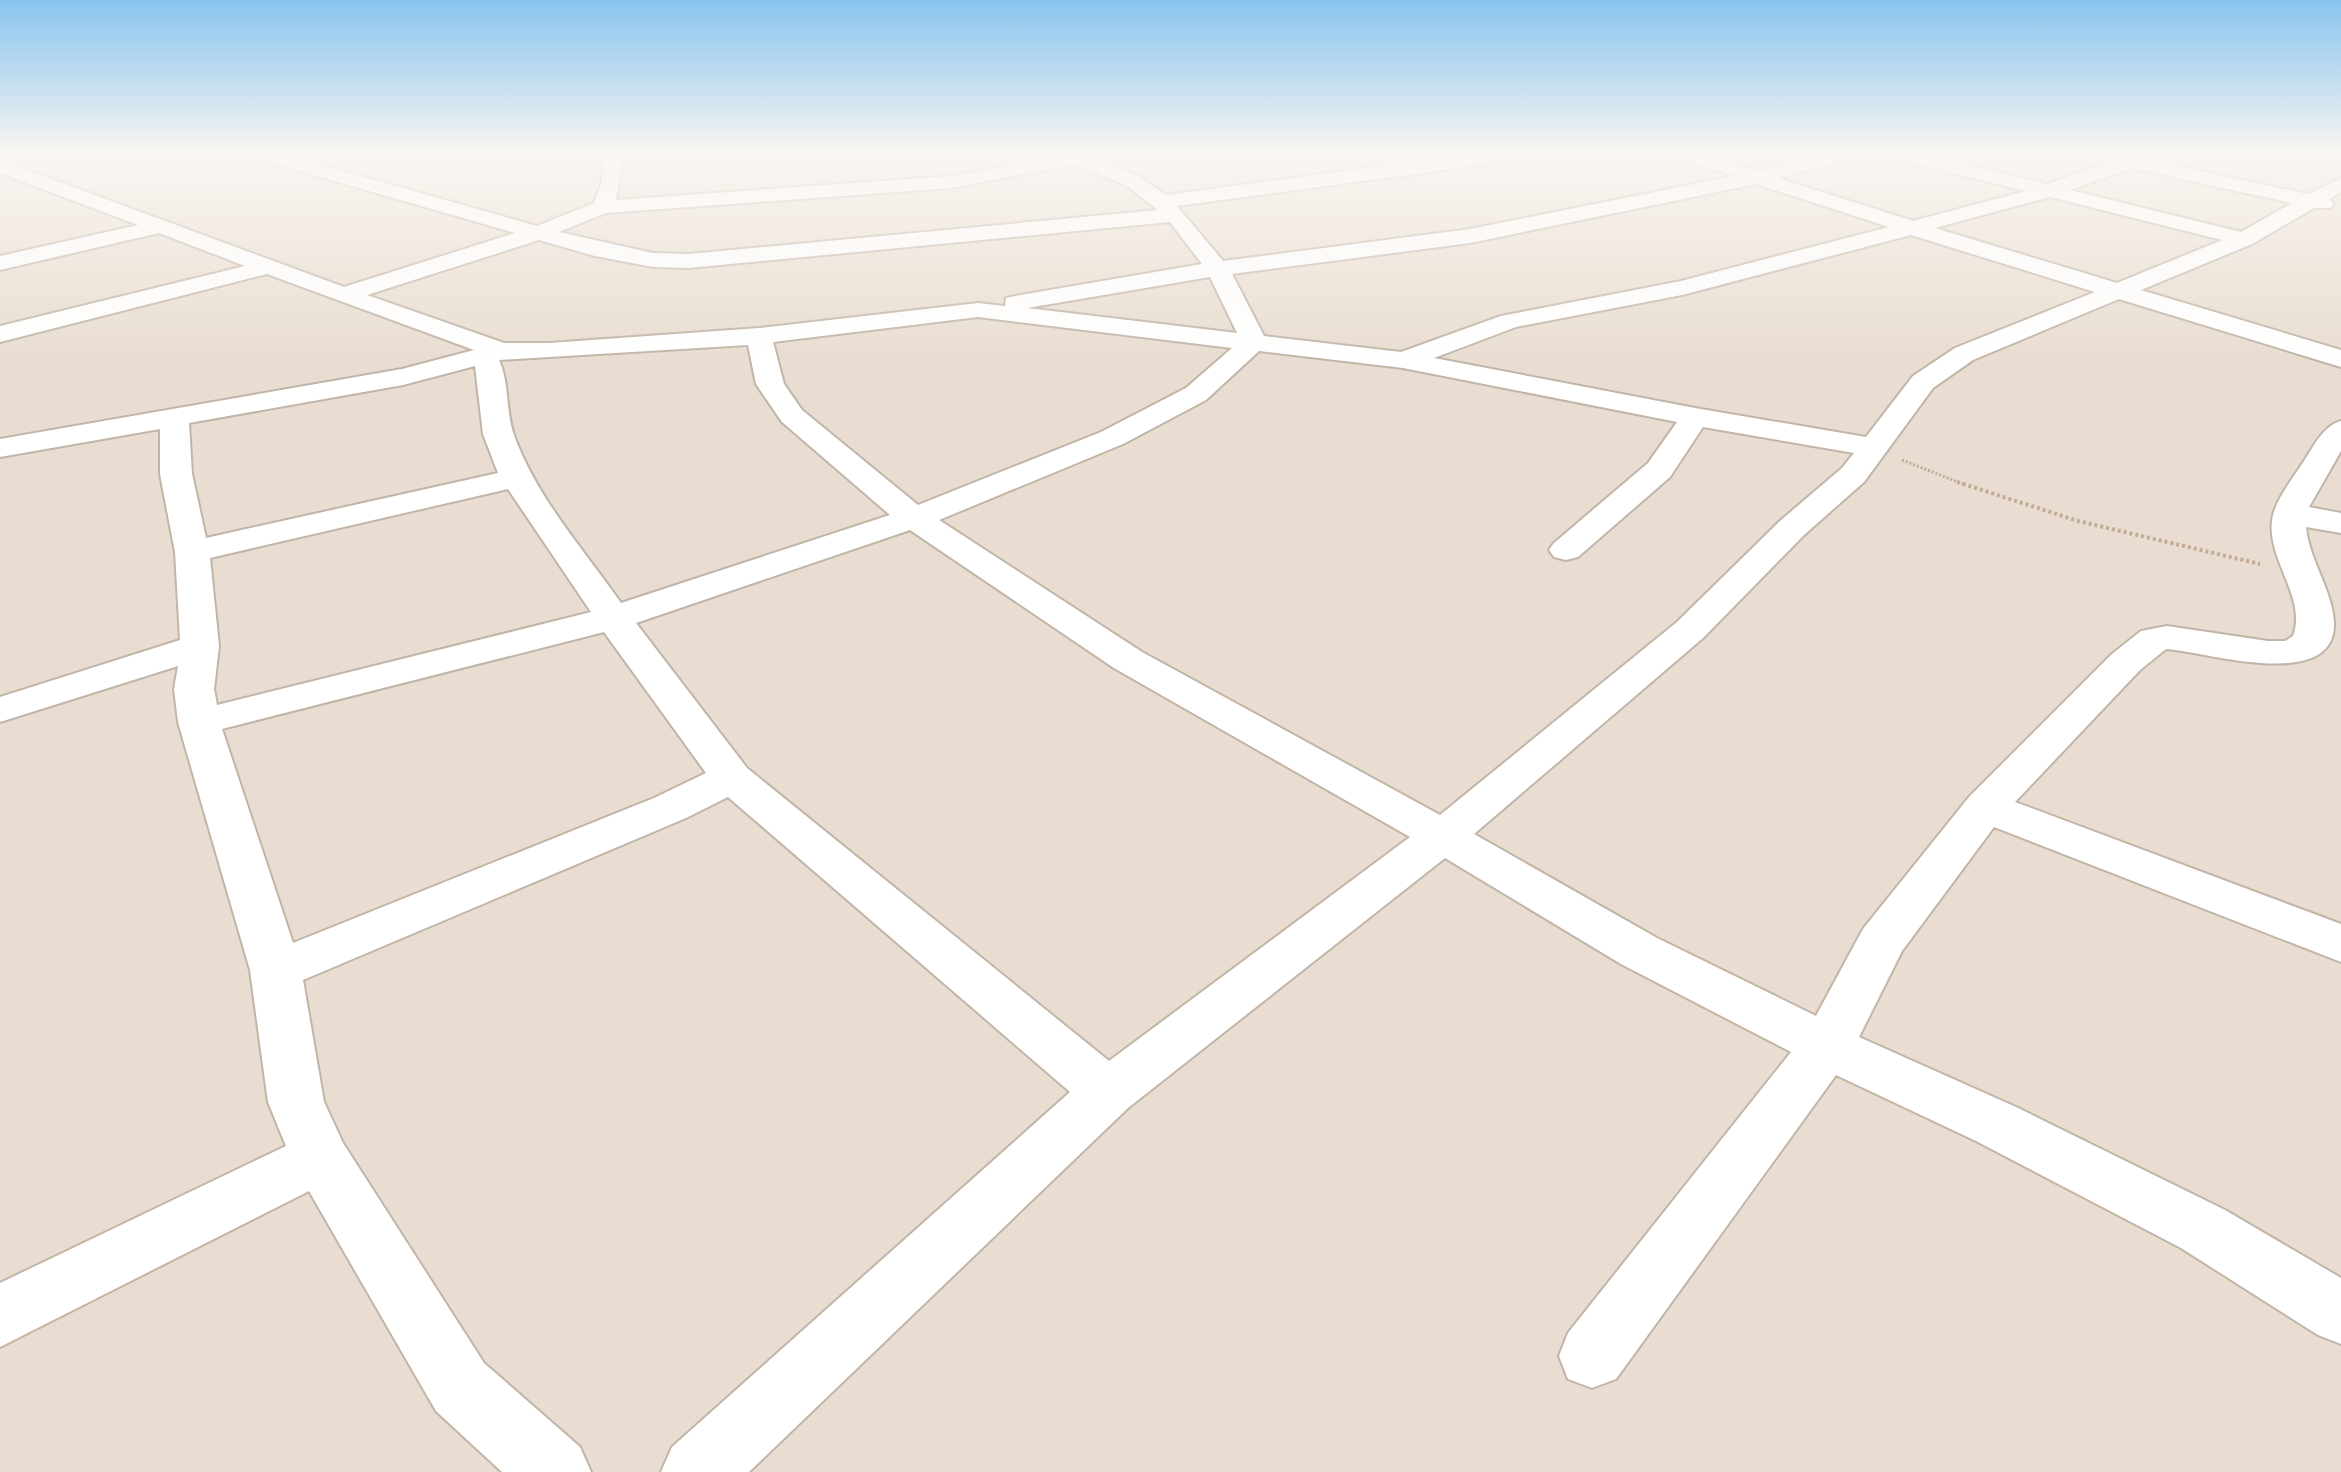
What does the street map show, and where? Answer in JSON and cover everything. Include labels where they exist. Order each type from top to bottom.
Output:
[{"type":"street","points":[[144,222],[493,354]]},
{"type":"street","points":[[498,222],[653,260],[689,261],[1044,222]]},
{"type":"street","points":[[343,295],[566,222]]},
{"type":"street","points":[[1178,222],[1240,305],[1254,342]]},
{"type":"street","points":[[0,448],[403,377],[493,354],[759,336],[978,310],[1216,269],[1470,236],[1540,222]]},
{"type":"street","points":[[1892,222],[2341,359]]},
{"type":"street","points":[[1403,360],[1510,321],[1682,288],[1935,222]]},
{"type":"street","points":[[2171,222],[2244,239]]},
{"type":"street","points":[[697,1472],[1108,1092],[1443,836],[1690,630],[1792,528],[1853,475],[1871,447],[1923,382],[1964,354],[2119,293],[2281,222]]},
{"type":"street","points":[[0,263],[157,227]]},
{"type":"street","points":[[0,334],[268,267]]},
{"type":"street","points":[[978,310],[1403,360],[1695,417],[1871,447]]},
{"type":"street","points":[[759,336],[770,384],[792,416],[914,518],[1128,660],[1443,836],[1639,951],[1827,1046],[1996,1124],[2203,1229],[2341,1313]]},
{"type":"street","points":[[199,722],[613,618],[914,518],[1126,431],[1196,394],[1254,342]]},
{"type":"street","points":[[493,354],[490,370],[498,434],[516,478],[613,618],[732,778],[1108,1092]]},
{"type":"street","points":[[1566,550],[1659,470],[1695,417]]},
{"type":"street","points":[[174,418],[176,474],[192,552],[200,646],[194,689],[199,722],[276,970],[296,1102],[320,1157],[460,1387],[555,1472]]},
{"type":"street","points":[[1592,1356],[1827,1046],[1881,942],[1985,807],[2126,662],[2154,639],[2197,640],[2269,651],[2294,651],[2314,641],[2323,629],[2322,613],[2291,546],[2290,514],[2341,430]]},
{"type":"street","points":[[192,552],[516,478]]},
{"type":"street","points":[[2290,514],[2341,523]]},
{"type":"street","points":[[0,710],[200,646]]},
{"type":"street","points":[[276,970],[670,808],[732,778]]},
{"type":"street","points":[[1985,807],[2341,944]]},
{"type":"street","points":[[0,1316],[320,1157]]},
{"type":"path","points":[[1871,447],[1961,486],[2068,520],[2301,572]]},
{"type":"shaded area","points":[[0,222],[2341,222],[2341,1472],[0,1472]]}]
